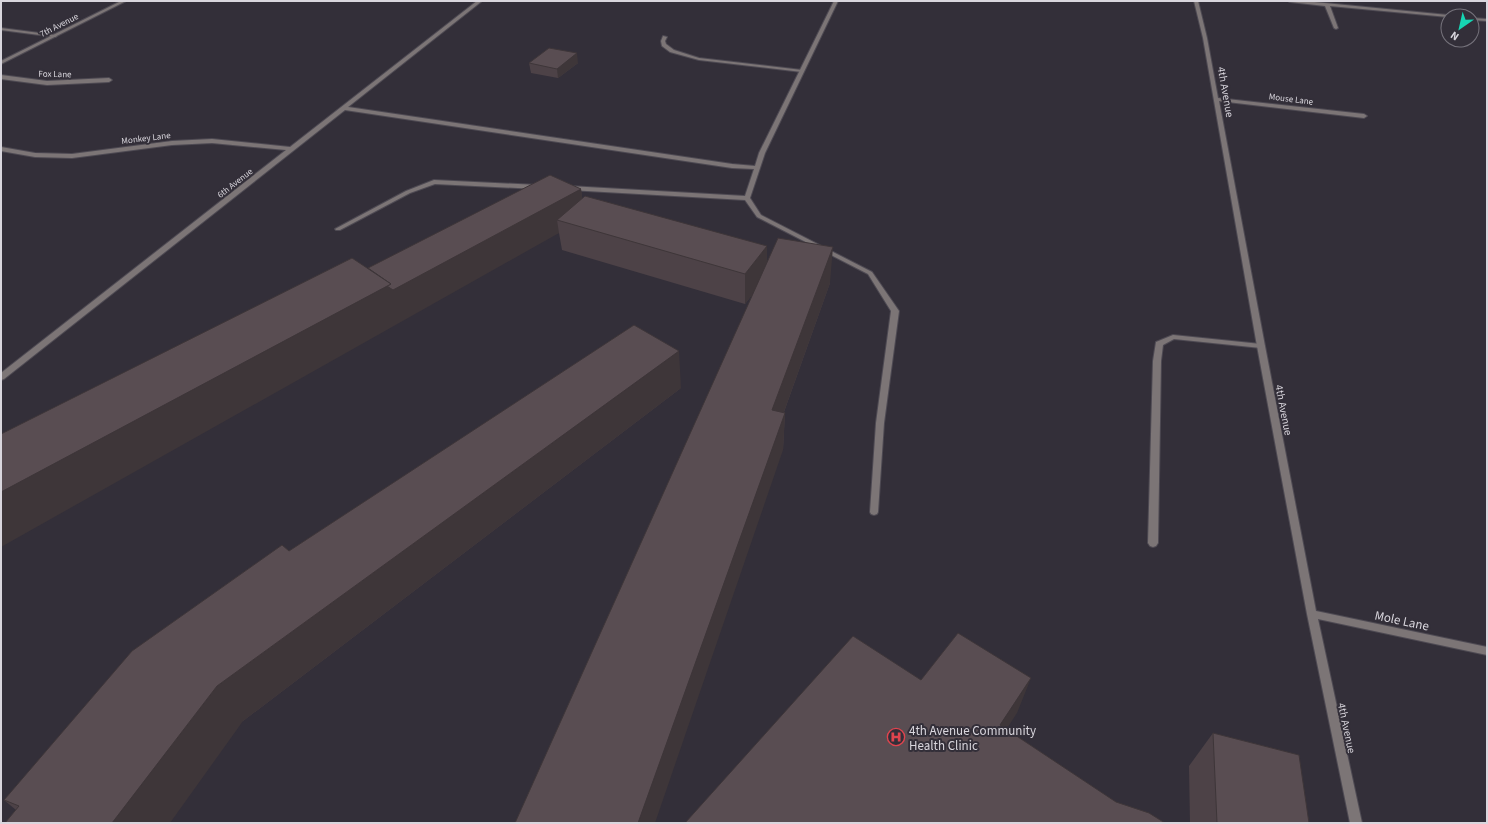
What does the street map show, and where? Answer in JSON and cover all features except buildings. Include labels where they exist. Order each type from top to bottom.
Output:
[{"type":"street","name":"7th Avenue","points":[[1,63],[124,1]]},
{"type":"street","name":"6th Avenue","points":[[1,378],[480,1]]},
{"type":"street","points":[[747,198],[762,153],[836,1]]},
{"type":"street","name":"4th Avenue","points":[[1196,1],[1205,38],[1312,614],[1356,823]]},
{"type":"street","points":[[1290,1],[1440,15]]},
{"type":"street","points":[[1327,5],[1336,28]]},
{"type":"street","points":[[1,30],[55,36]]},
{"type":"street","points":[[665,37],[663,41],[664,46],[699,59],[802,71]]},
{"type":"street","name":"Fox Lane","points":[[1,77],[47,83],[109,80]]},
{"type":"street","name":"Mouse Lane","points":[[1216,99],[1364,116]]},
{"type":"street","points":[[343,108],[732,166],[758,168]]},
{"type":"street","name":"Monkey Lane","points":[[1,149],[35,155],[72,156],[172,143],[212,140],[293,149]]},
{"type":"street","points":[[338,229],[408,192],[434,182],[542,187]]},
{"type":"street","points":[[565,188],[747,198]]},
{"type":"street","points":[[747,198],[759,216],[870,273],[895,310],[880,423],[874,512]]},
{"type":"street","points":[[1153,544],[1157,361],[1159,344],[1173,337],[1261,346]]},
{"type":"street","name":"Mole Lane","points":[[1312,614],[1487,651]]},
{"type":"place","name":"4th Avenue Community Health Clinic","points":[[896,737]]}]
